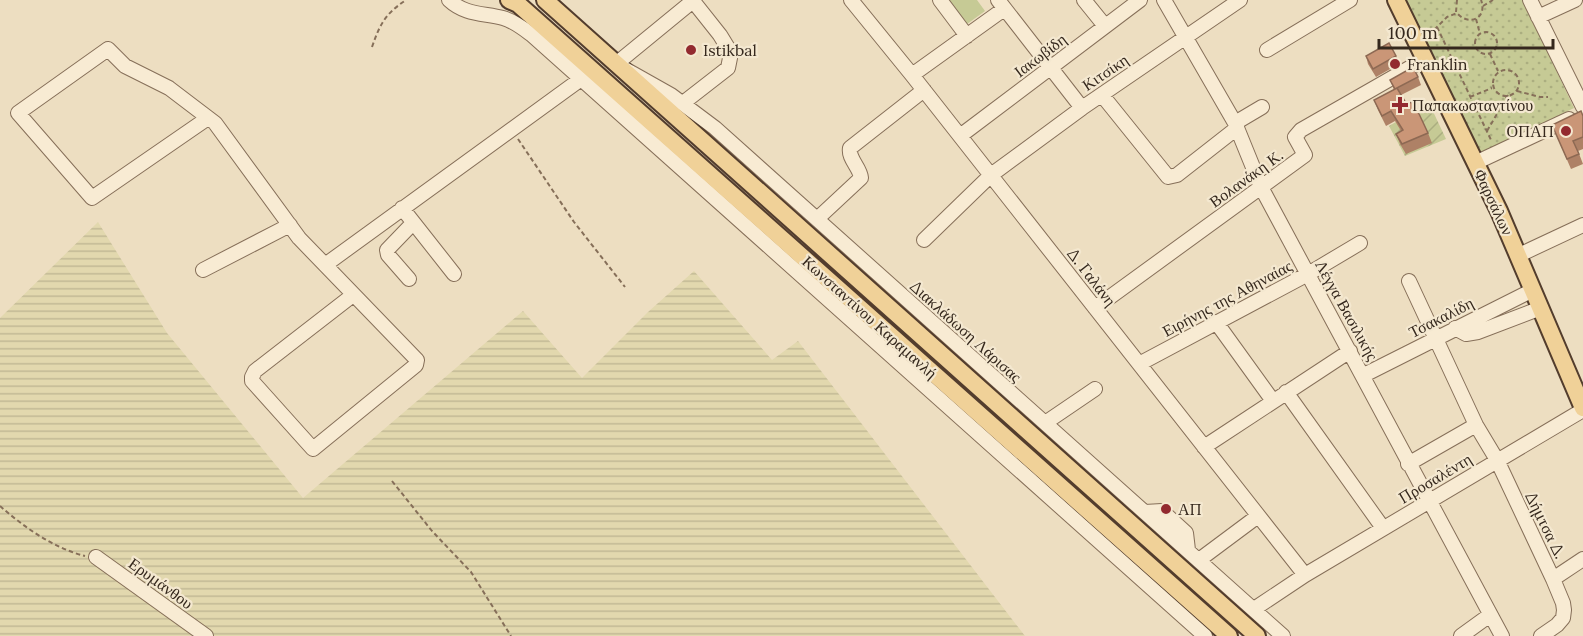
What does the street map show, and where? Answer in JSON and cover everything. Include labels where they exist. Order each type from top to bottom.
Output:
[{"type":"main road","name":"Κωνσταντίνου Καραμανλή","points":[[509,0],[518,4],[1229,636]]},
{"type":"main road","name":"Κωνσταντίνου Καραμανλή","points":[[545,0],[1257,636]]},
{"type":"main road","name":"Φαρσάλων","points":[[1396,0],[1519,255],[1541,308],[1578,384],[1583,409]]},
{"type":"street","points":[[449,0],[472,13],[504,18],[523,28],[1205,636]]},
{"type":"street","points":[[616,64],[694,0],[720,34],[731,53],[728,68],[683,103]]},
{"type":"street","name":"Δ. Γαλάνη","points":[[851,0],[1305,575]]},
{"type":"street","points":[[940,0],[967,36]]},
{"type":"street","points":[[1084,0],[1104,27]]},
{"type":"street","name":"Ιακωβίδη","points":[[960,136],[1140,0]]},
{"type":"street","name":"Λέγγα Βασιλικής","points":[[1164,0],[1236,126],[1262,187],[1364,375],[1408,464],[1502,636]]},
{"type":"street","name":"Κιτσίκη","points":[[924,240],[991,175],[1082,108],[1240,0]]},
{"type":"street","points":[[1267,50],[1350,0]]},
{"type":"street","points":[[1530,0],[1583,107]]},
{"type":"street","points":[[1538,17],[1575,0]]},
{"type":"street","points":[[912,75],[967,36],[1001,4],[1082,108]]},
{"type":"street","points":[[208,118],[92,198],[18,113],[108,49],[125,66],[172,90],[215,123],[290,225],[353,295],[416,357],[417,363],[313,449],[252,381],[252,377],[255,371],[353,295]]},
{"type":"street","name":"Βολανάκη Κ.","points":[[1095,308],[1306,154],[1295,137],[1300,130],[1422,52]]},
{"type":"street","name":"Διακλάδωση Λάρισας","points":[[616,64],[683,103],[716,128],[1283,636]]},
{"type":"street","points":[[325,265],[581,79]]},
{"type":"street","points":[[817,219],[861,178],[861,173],[849,154],[850,148],[924,90]]},
{"type":"street","points":[[1102,95],[1168,177],[1177,175],[1262,107]]},
{"type":"street","points":[[1475,163],[1583,112]]},
{"type":"street","points":[[402,208],[454,274]]},
{"type":"street","points":[[409,279],[388,255],[387,250],[413,222]]},
{"type":"street","points":[[203,270],[290,225]]},
{"type":"street","points":[[1519,255],[1583,225]]},
{"type":"street","name":"Ειρήνης της Αθηναίας","points":[[1139,364],[1308,274],[1360,243]]},
{"type":"street","name":"Δήμτσα Δ.","points":[[1409,281],[1476,425],[1497,460],[1563,603],[1563,618],[1541,636]]},
{"type":"street","name":"Τσακαλίδη","points":[[1364,375],[1533,290]]},
{"type":"street","points":[[1455,328],[1466,334],[1478,332],[1541,308]]},
{"type":"street","points":[[1216,322],[1273,401]]},
{"type":"street","points":[[1204,447],[1350,351]]},
{"type":"street","points":[[1045,423],[1095,389]]},
{"type":"street","points":[[1286,392],[1383,528]]},
{"type":"street","name":"Προσαλέντη","points":[[1254,609],[1305,575],[1583,409]]},
{"type":"street","points":[[1408,464],[1476,425]]},
{"type":"street","points":[[1199,560],[1258,516]]},
{"type":"street","name":"Ερυμάνθου","points":[[96,557],[206,636]]},
{"type":"street","points":[[1553,579],[1583,559]]},
{"type":"street","points":[[1461,636],[1490,615]]},
{"type":"path","points":[[372,47],[385,17],[406,0]]},
{"type":"path","points":[[1457,0],[1457,13],[1468,21],[1476,19],[1481,13],[1483,6],[1481,0]]},
{"type":"path","points":[[1483,6],[1493,0]]},
{"type":"path","points":[[1422,52],[1437,27],[1447,17],[1457,13]]},
{"type":"path","points":[[1476,19],[1480,34]]},
{"type":"path","points":[[1437,27],[1497,153]]},
{"type":"path","points":[[1492,33],[1497,38],[1498,45],[1490,54],[1483,54],[1475,46],[1475,39],[1480,34],[1492,33]]},
{"type":"path","points":[[1490,54],[1498,71]]},
{"type":"path","points":[[1517,91],[1519,79],[1514,72],[1506,69],[1498,71],[1493,78],[1497,93],[1505,96],[1517,91],[1548,97]]},
{"type":"path","points":[[1470,97],[1494,88]]},
{"type":"path","points":[[1486,131],[1508,95]]},
{"type":"path","points":[[511,129],[574,222],[625,287]]},
{"type":"path","points":[[392,481],[432,531],[471,572],[511,636]]},
{"type":"path","points":[[0,506],[28,528],[53,543],[72,553],[96,557]]},
{"type":"shaded area","points":[[98,222],[167,333],[303,498],[523,311],[582,378],[648,312],[694,271],[772,360],[798,341],[1025,636],[0,636],[0,318]]},
{"type":"green space","points":[[932,0],[977,0],[985,11],[956,32]]},
{"type":"green space","points":[[1404,0],[1523,0],[1574,108],[1480,155]]},
{"type":"green space","points":[[1429,103],[1446,139],[1405,156],[1389,126]]},
{"type":"building","points":[[1389,43],[1396,56],[1373,69],[1366,56]]},
{"type":"building","points":[[1413,67],[1418,77],[1395,89],[1390,80]]},
{"type":"building","points":[[1397,88],[1407,105],[1413,101],[1428,133],[1402,144],[1396,134],[1403,130],[1391,111],[1382,116],[1374,100]]},
{"type":"building","points":[[1581,111],[1583,137],[1573,141],[1579,154],[1567,159],[1552,125]]},
{"type":"place","name":"Istikbal","points":[[691,50]]},
{"type":"place","name":"Franklin","points":[[1395,64]]},
{"type":"place","name":"Παπακωσταντίνου","points":[[1400,105]]},
{"type":"place","name":"ΟΠΑΠ","points":[[1566,131]]},
{"type":"place","name":"ΑΠ","points":[[1166,509]]}]
